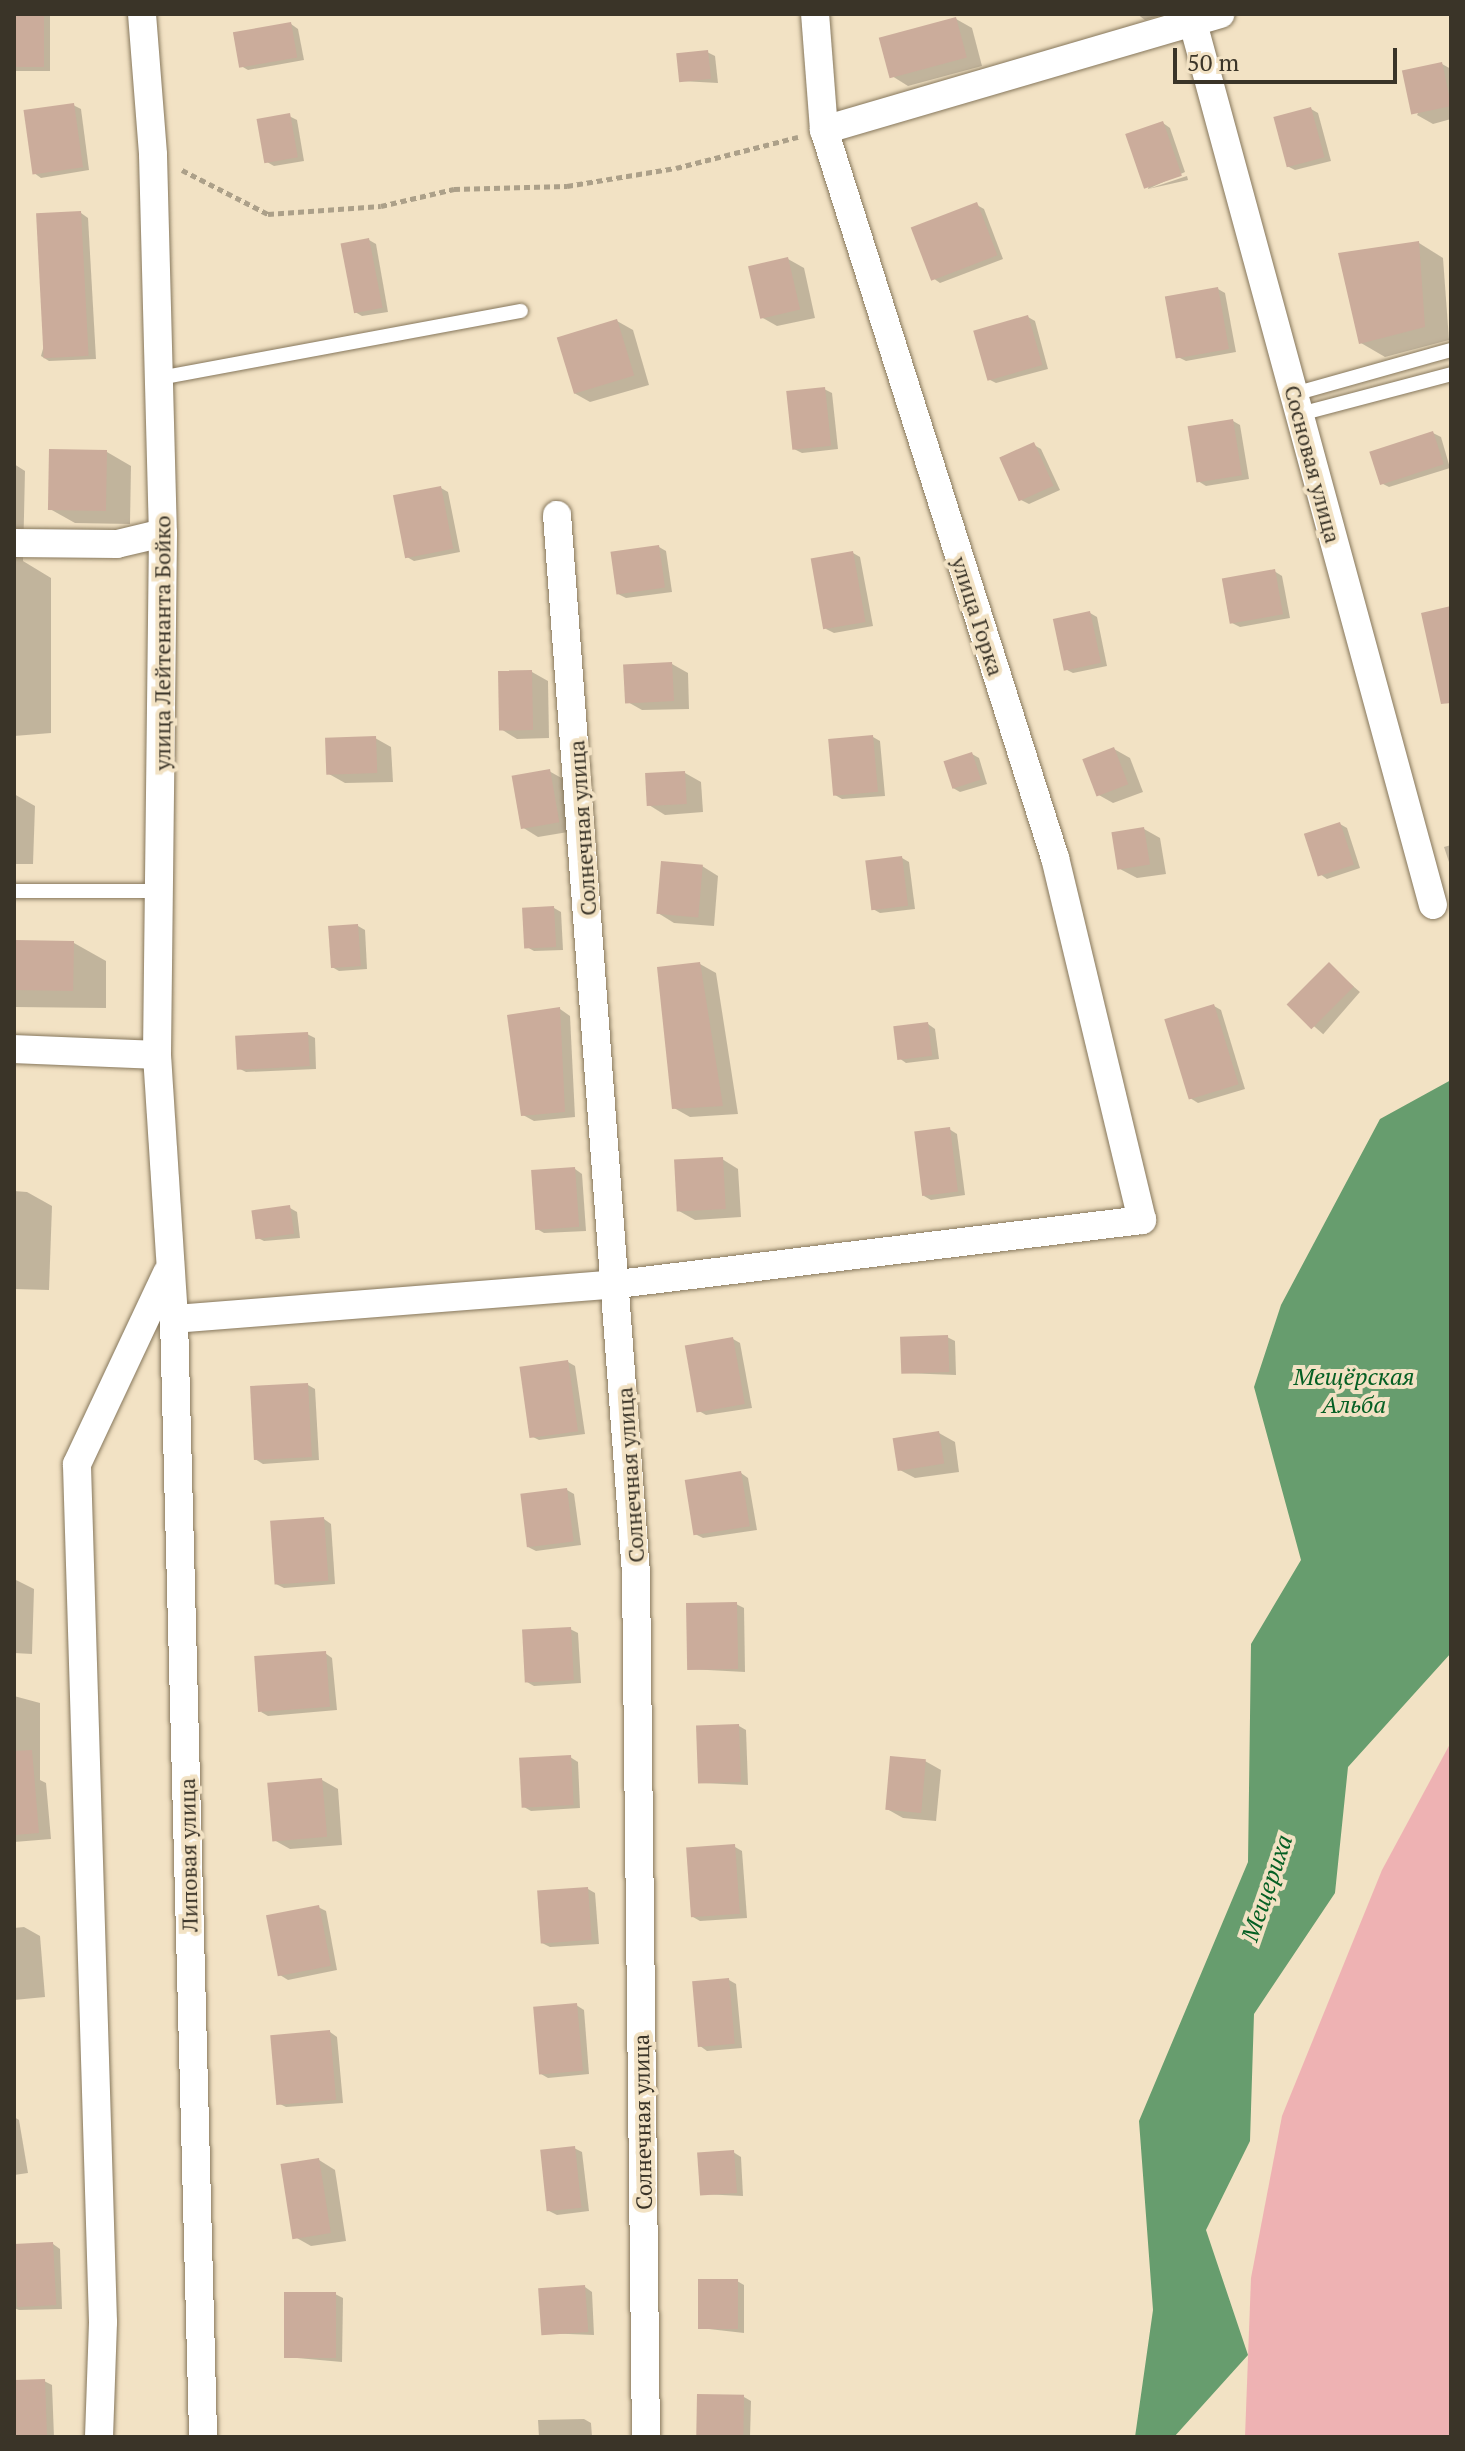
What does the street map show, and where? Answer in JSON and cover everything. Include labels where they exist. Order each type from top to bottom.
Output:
[{"type":"street","name":"улица Лейтенанта Бойко","points":[[142,14],[153,155],[163,533],[157,1055],[167,1273]]},
{"type":"street","name":"улица Горка","points":[[618,1284],[1142,1220],[1055,858],[824,130],[815,14]]},
{"type":"street","points":[[824,130],[1207,18]]},
{"type":"street","name":"Сосновая улица","points":[[1207,18],[1297,404],[1433,905]]},
{"type":"street","name":"Солнечная улица","points":[[557,515],[618,1284],[636,1573],[646,2437]]},
{"type":"street","points":[[14,543],[117,544],[163,533]]},
{"type":"street","points":[[14,1049],[157,1055]]},
{"type":"street","points":[[99,2437],[103,2322],[77,1464],[167,1273]]},
{"type":"street","name":"Липовая улица","points":[[167,1273],[174,1319],[203,2437]]},
{"type":"street","points":[[174,1319],[618,1284]]},
{"type":"lane","points":[[159,378],[521,311]]},
{"type":"lane","points":[[1297,404],[1451,350]]},
{"type":"lane","points":[[1297,404],[1451,374]]},
{"type":"lane","points":[[14,891],[161,891]]},
{"type":"path","points":[[153,155],[268,214],[381,206],[454,189],[583,183],[676,168],[824,130]]},
{"type":"shaded area","points":[[1451,1742],[1451,2437],[1245,2437],[1251,2278],[1282,2116],[1382,1870]]},
{"type":"water","name":"Мещёрская Альба","points":[[1451,1080],[1451,1653],[1348,1767],[1335,1893],[1254,2014],[1250,2141],[1206,2230],[1248,2355],[1174,2437],[1135,2437],[1153,2310],[1139,2121],[1248,1862],[1251,1644],[1301,1560],[1254,1387],[1281,1305],[1380,1119]]},
{"type":"building","points":[[14,14],[44,14],[44,67],[14,67]]},
{"type":"building","points":[[956,17],[967,58],[890,78],[879,38]]},
{"type":"building","points":[[291,22],[297,57],[239,68],[233,32]]},
{"type":"building","points":[[708,50],[711,79],[679,82],[676,53]]},
{"type":"building","points":[[1442,62],[1451,106],[1411,115],[1402,71]]},
{"type":"building","points":[[74,103],[83,167],[33,174],[23,110]]},
{"type":"building","points":[[1311,107],[1324,157],[1287,167],[1273,117]]},
{"type":"building","points":[[290,113],[298,157],[264,163],[257,119]]},
{"type":"building","points":[[1163,121],[1182,176],[1144,189],[1125,134]]},
{"type":"building","points":[[977,202],[997,255],[931,281],[911,227]]},
{"type":"building","points":[[81,211],[89,356],[44,358],[36,213]]},
{"type":"building","points":[[369,238],[383,308],[354,313],[341,244]]},
{"type":"building","points":[[1419,241],[1425,327],[1359,344],[1338,253]]},
{"type":"building","points":[[788,257],[800,310],[760,319],[748,266]]},
{"type":"building","points":[[1218,287],[1229,349],[1176,358],[1165,296]]},
{"type":"building","points":[[1028,315],[1042,365],[988,381],[973,331]]},
{"type":"building","points":[[617,319],[634,375],[574,394],[557,337]]},
{"type":"building","points":[[825,387],[831,446],[792,450],[786,391]]},
{"type":"building","points":[[1233,419],[1242,475],[1196,482],[1188,426]]},
{"type":"building","points":[[1433,431],[1444,464],[1380,485],[1369,452]]},
{"type":"building","points":[[1034,442],[1054,486],[1019,501],[999,457]]},
{"type":"building","points":[[49,449],[107,450],[106,511],[48,510]]},
{"type":"building","points":[[441,486],[453,549],[405,558],[393,495]]},
{"type":"building","points":[[659,545],[665,588],[616,594],[610,552]]},
{"type":"building","points":[[853,551],[866,622],[823,629],[811,558]]},
{"type":"building","points":[[1275,569],[1283,614],[1230,624],[1222,578]]},
{"type":"building","points":[[1451,606],[1451,703],[1441,704],[1421,613]]},
{"type":"building","points":[[1090,611],[1101,663],[1064,671],[1053,619]]},
{"type":"building","points":[[672,662],[674,701],[625,704],[623,665]]},
{"type":"building","points":[[532,670],[533,730],[499,731],[498,671]]},
{"type":"building","points":[[873,735],[878,792],[833,796],[828,739]]},
{"type":"building","points":[[376,736],[377,773],[326,775],[325,738]]},
{"type":"building","points":[[1114,747],[1128,784],[1097,797],[1082,759]]},
{"type":"building","points":[[972,752],[981,780],[952,789],[943,761]]},
{"type":"building","points":[[550,769],[559,822],[521,829],[512,776]]},
{"type":"building","points":[[685,771],[687,804],[647,806],[645,773]]},
{"type":"building","points":[[1340,822],[1354,865],[1318,877],[1304,834]]},
{"type":"building","points":[[1144,827],[1150,865],[1117,870],[1111,832]]},
{"type":"building","points":[[902,856],[908,906],[871,910],[865,861]]},
{"type":"building","points":[[661,861],[703,865],[698,917],[656,914]]},
{"type":"building","points":[[554,906],[556,947],[524,949],[522,908]]},
{"type":"building","points":[[358,924],[361,966],[331,968],[328,926]]},
{"type":"building","points":[[14,940],[74,941],[73,991],[14,990]]},
{"type":"building","points":[[700,962],[723,1106],[672,1109],[657,967]]},
{"type":"building","points":[[1329,962],[1354,987],[1311,1029],[1287,1004]]},
{"type":"building","points":[[1214,1004],[1239,1084],[1189,1100],[1164,1019]]},
{"type":"building","points":[[560,1007],[565,1112],[521,1116],[507,1015]]},
{"type":"building","points":[[928,1022],[932,1056],[897,1060],[893,1026]]},
{"type":"building","points":[[308,1032],[310,1066],[237,1070],[235,1036]]},
{"type":"building","points":[[950,1127],[958,1192],[922,1196],[914,1131]]},
{"type":"building","points":[[723,1157],[726,1209],[677,1211],[674,1160]]},
{"type":"building","points":[[575,1167],[579,1227],[535,1230],[531,1170]]},
{"type":"building","points":[[290,1205],[294,1234],[255,1239],[251,1210]]},
{"type":"building","points":[[948,1335],[949,1372],[901,1374],[900,1337]]},
{"type":"building","points":[[733,1337],[745,1404],[697,1412],[685,1346]]},
{"type":"building","points":[[568,1360],[578,1431],[529,1438],[519,1367]]},
{"type":"building","points":[[308,1383],[312,1457],[254,1460],[250,1386]]},
{"type":"building","points":[[939,1431],[944,1464],[898,1471],[893,1438]]},
{"type":"building","points":[[741,1471],[750,1526],[693,1535],[685,1480]]},
{"type":"building","points":[[567,1488],[574,1542],[527,1547],[520,1494]]},
{"type":"building","points":[[324,1517],[328,1581],[275,1585],[270,1521]]},
{"type":"building","points":[[737,1602],[738,1669],[687,1670],[686,1603]]},
{"type":"building","points":[[571,1627],[574,1680],[525,1682],[522,1630]]},
{"type":"building","points":[[326,1651],[330,1707],[258,1712],[254,1656]]},
{"type":"building","points":[[739,1724],[741,1782],[698,1783],[696,1726]]},
{"type":"building","points":[[32,1750],[39,1833],[14,1835],[14,1751]]},
{"type":"building","points":[[571,1755],[574,1805],[522,1808],[519,1758]]},
{"type":"building","points":[[890,1756],[926,1759],[921,1813],[885,1810]]},
{"type":"building","points":[[322,1778],[327,1837],[272,1842],[267,1783]]},
{"type":"building","points":[[735,1844],[740,1914],[691,1917],[686,1847]]},
{"type":"building","points":[[588,1887],[592,1940],[541,1943],[537,1891]]},
{"type":"building","points":[[319,1905],[331,1966],[278,1976],[266,1915]]},
{"type":"building","points":[[729,1978],[735,2044],[698,2047],[692,1981]]},
{"type":"building","points":[[577,2003],[583,2071],[539,2075],[533,2007]]},
{"type":"building","points":[[330,2030],[336,2100],[276,2105],[270,2035]]},
{"type":"building","points":[[575,2146],[581,2208],[547,2211],[540,2150]]},
{"type":"building","points":[[734,2150],[737,2193],[700,2195],[697,2153]]},
{"type":"building","points":[[319,2158],[331,2233],[292,2239],[280,2164]]},
{"type":"building","points":[[53,2242],[56,2305],[17,2307],[14,2244]]},
{"type":"building","points":[[698,2279],[738,2279],[738,2329],[698,2329]]},
{"type":"building","points":[[585,2285],[588,2332],[541,2335],[538,2288]]},
{"type":"building","points":[[284,2292],[336,2292],[336,2358],[284,2358]]},
{"type":"building","points":[[45,2379],[47,2437],[16,2437],[14,2380]]},
{"type":"building","points":[[697,2394],[744,2395],[743,2437],[696,2437]]},
{"type":"water label","name":"Мещериха","points":[[1267,1888]]}]
